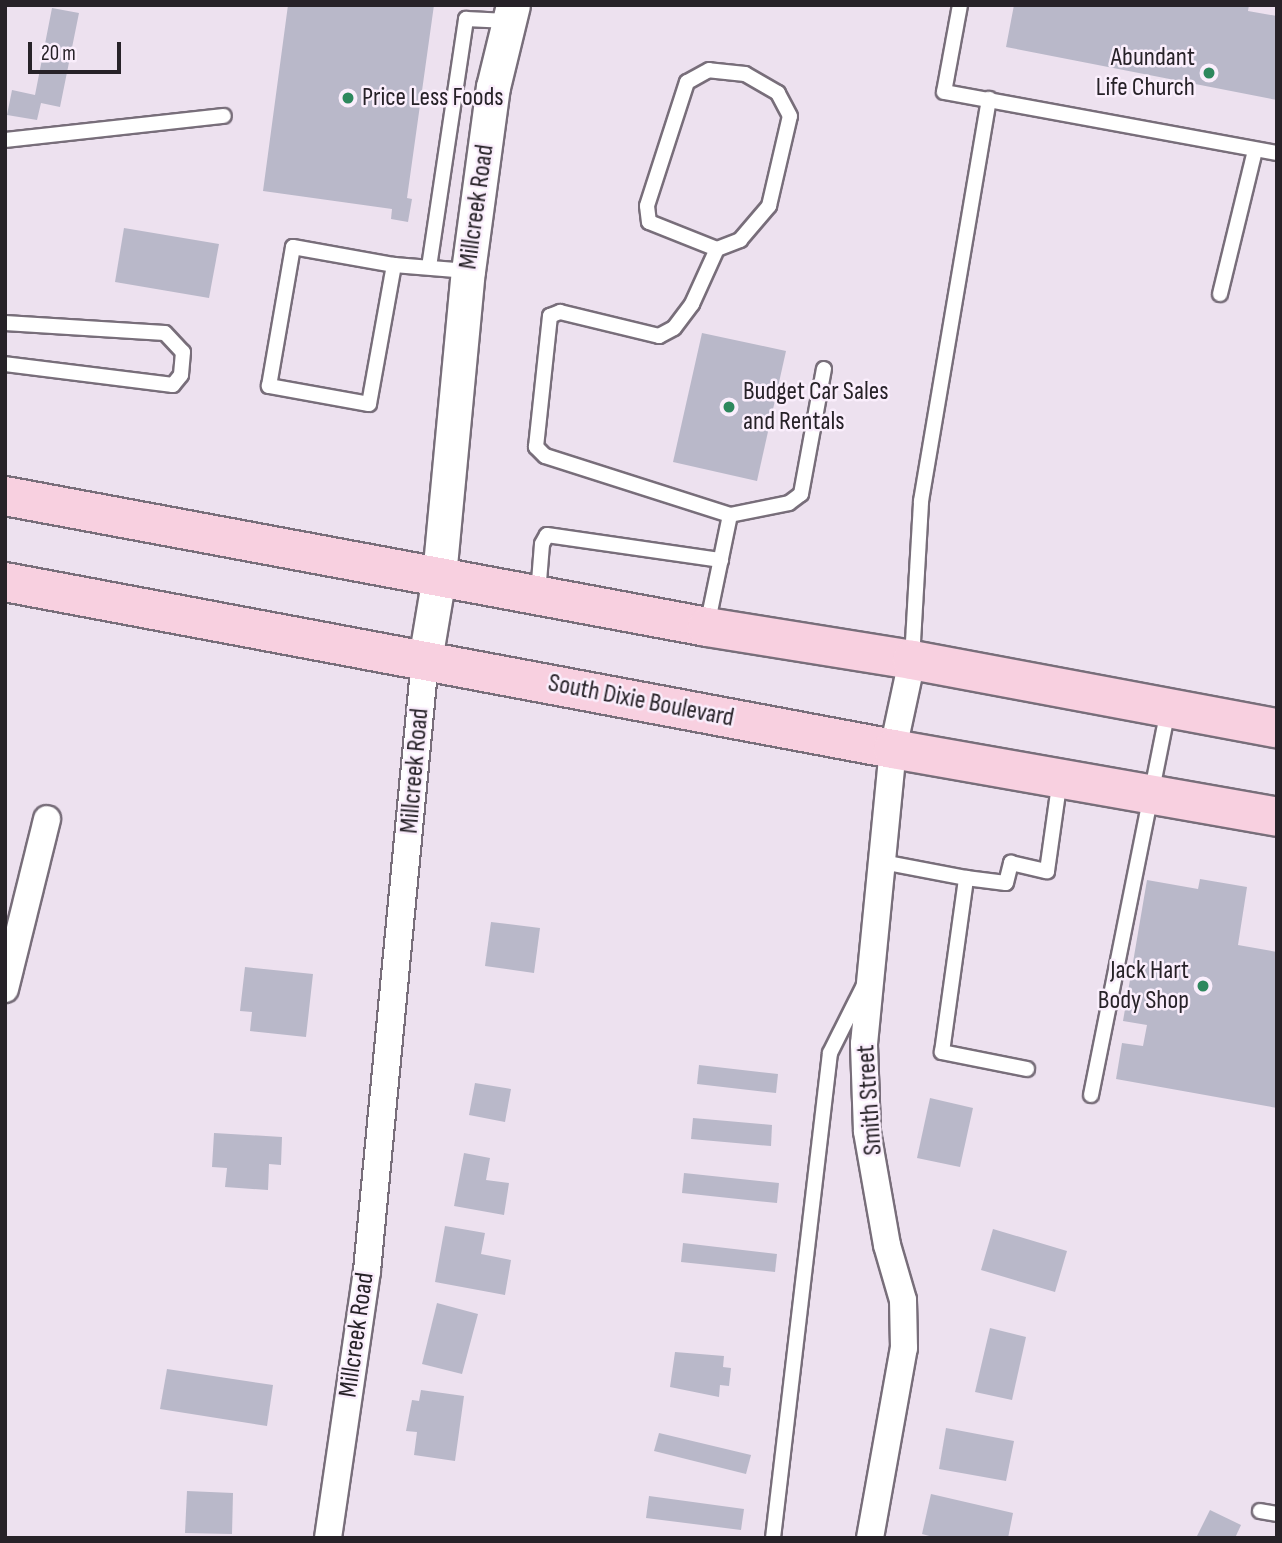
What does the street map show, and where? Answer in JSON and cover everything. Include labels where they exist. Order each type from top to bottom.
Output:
[{"type":"highway","points":[[5,496],[707,627],[912,660],[1277,729]]},
{"type":"highway","name":"South Dixie Boulevard","points":[[5,582],[893,749],[1277,817]]},
{"type":"street","name":"Millcreek Road","points":[[328,1538],[367,1271],[425,660],[439,576],[468,271],[494,87],[510,13]]},
{"type":"street","name":"Smith Street","points":[[870,1538],[904,1348],[903,1300],[887,1245],[867,1131],[864,1044],[893,749],[912,660]]},
{"type":"street","points":[[5,989],[47,819]]},
{"type":"lane","points":[[960,5],[944,92],[1277,153]]},
{"type":"lane","points":[[429,267],[466,19],[510,13]]},
{"type":"lane","points":[[717,249],[649,222],[647,206],[687,82],[709,70],[745,74],[778,93],[790,116],[769,206],[740,240],[717,249],[692,304],[674,328],[659,336],[559,312],[550,316],[536,447],[545,456],[730,515],[789,503],[801,494],[824,369]]},
{"type":"lane","points":[[912,660],[921,501],[989,99]]},
{"type":"lane","points":[[5,140],[224,116]]},
{"type":"lane","points":[[1220,294],[1255,150]]},
{"type":"lane","points":[[394,265],[369,404],[268,386],[293,247],[394,265],[468,271]]},
{"type":"lane","points":[[5,323],[165,333],[183,352],[181,375],[173,385],[5,364]]},
{"type":"lane","points":[[707,627],[730,515]]},
{"type":"lane","points":[[538,595],[542,544],[547,535],[721,560]]},
{"type":"lane","points":[[1091,1095],[1168,710]]},
{"type":"lane","points":[[882,862],[1006,883],[1011,863],[1047,871],[1060,777]]},
{"type":"lane","points":[[966,878],[942,1052],[1027,1069]]},
{"type":"lane","points":[[773,1538],[830,1053],[872,970]]},
{"type":"lane","points":[[1260,1511],[1277,1514]]},
{"type":"building","name":"Price Less Foods","points":[[288,5],[434,5],[407,198],[412,199],[408,222],[391,219],[392,209],[263,191]]},
{"type":"building","name":"Abundant Life Church","points":[[1014,5],[1249,5],[1248,11],[1277,16],[1277,100],[1006,47]]},
{"type":"building","points":[[52,8],[79,13],[60,107],[41,103],[37,120],[7,115],[12,90],[35,95]]},
{"type":"building","points":[[124,228],[219,244],[209,298],[115,282]]},
{"type":"building","name":"Budget Car Sales and Rentals","points":[[702,333],[786,351],[757,481],[673,462]]},
{"type":"building","name":"Jack Hart Body Shop","points":[[1200,879],[1247,887],[1238,945],[1277,952],[1277,1108],[1116,1079],[1122,1043],[1143,1046],[1147,1025],[1123,1021],[1147,880],[1198,889]]},
{"type":"building","points":[[491,922],[540,928],[534,973],[485,966]]},
{"type":"building","points":[[245,967],[313,974],[306,1037],[250,1031],[252,1012],[240,1011]]},
{"type":"building","points":[[699,1065],[778,1074],[776,1093],[697,1084]]},
{"type":"building","points":[[475,1083],[511,1089],[505,1122],[469,1115]]},
{"type":"building","points":[[930,1098],[973,1108],[960,1167],[917,1158]]},
{"type":"building","points":[[693,1118],[772,1125],[771,1146],[691,1139]]},
{"type":"building","points":[[214,1133],[282,1137],[281,1165],[269,1164],[268,1190],[225,1187],[227,1168],[212,1167]]},
{"type":"building","points":[[464,1153],[490,1158],[486,1180],[509,1183],[504,1215],[454,1206]]},
{"type":"building","points":[[684,1173],[779,1183],[777,1203],[682,1193]]},
{"type":"building","points":[[445,1226],[485,1233],[481,1254],[511,1260],[505,1295],[435,1282]]},
{"type":"building","points":[[993,1229],[1067,1251],[1055,1292],[981,1270]]},
{"type":"building","points":[[683,1243],[777,1254],[775,1272],[681,1262]]},
{"type":"building","points":[[437,1303],[478,1314],[462,1374],[422,1364]]},
{"type":"building","points":[[990,1328],[1026,1337],[1012,1400],[975,1392]]},
{"type":"building","points":[[675,1352],[724,1356],[723,1367],[731,1368],[729,1386],[720,1385],[719,1397],[670,1387]]},
{"type":"building","points":[[167,1369],[273,1385],[267,1426],[160,1409]]},
{"type":"building","points":[[421,1390],[464,1396],[455,1461],[414,1455],[417,1432],[406,1431],[412,1400],[419,1401]]},
{"type":"building","points":[[946,1428],[1014,1441],[1006,1481],[939,1469]]},
{"type":"building","points":[[659,1433],[751,1455],[746,1474],[654,1451]]},
{"type":"building","points":[[187,1491],[233,1493],[232,1534],[185,1533]]},
{"type":"building","points":[[931,1494],[1013,1513],[1008,1538],[937,1538],[922,1534]]},
{"type":"building","points":[[649,1496],[744,1509],[741,1530],[646,1518]]},
{"type":"building","points":[[1210,1510],[1241,1525],[1235,1538],[1196,1538]]},
{"type":"place","name":"Abundant Life Church","points":[[1209,73]]},
{"type":"place","name":"Price Less Foods","points":[[348,98]]},
{"type":"place","name":"Budget Car Sales and Rentals","points":[[729,407]]},
{"type":"place","name":"Jack Hart Body Shop","points":[[1203,986]]}]
